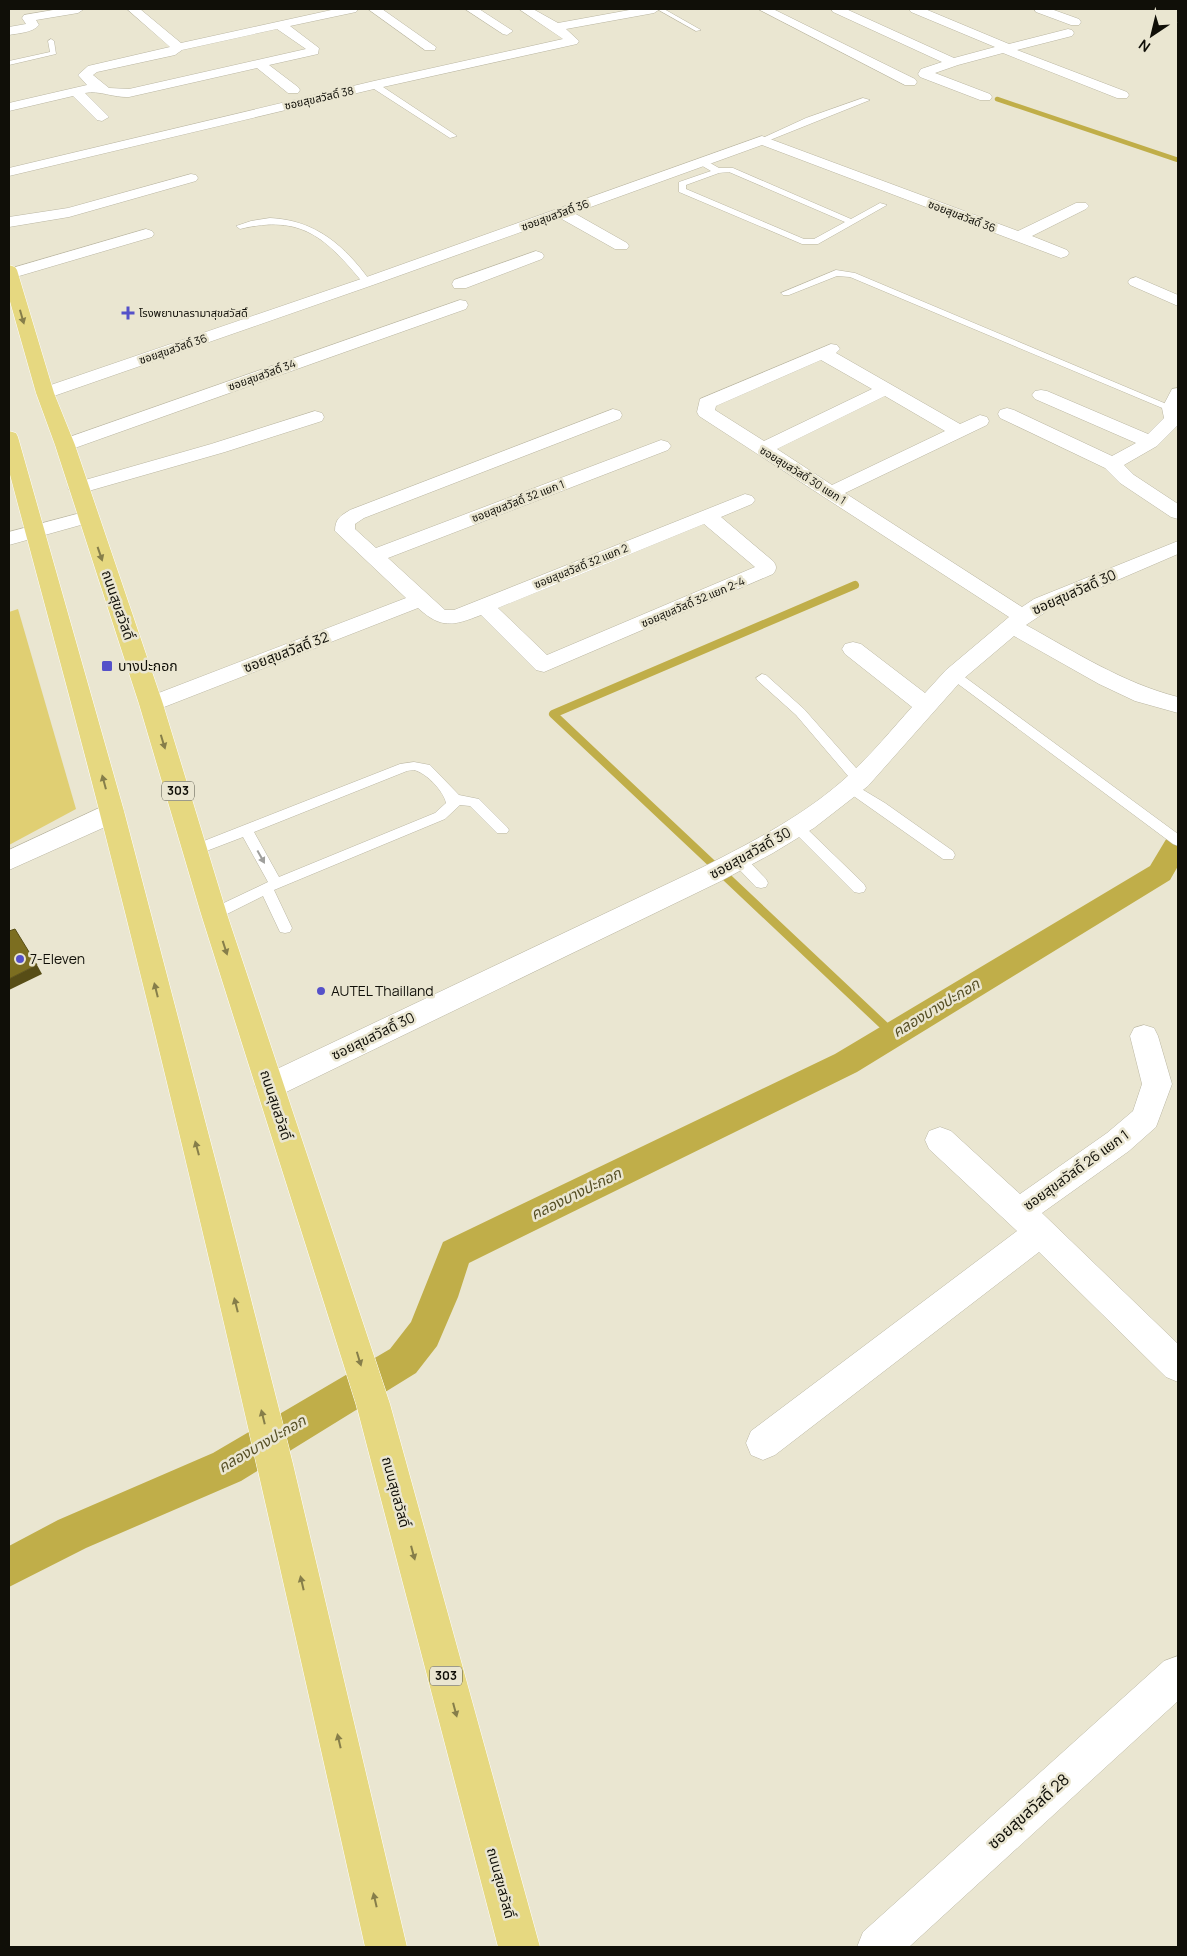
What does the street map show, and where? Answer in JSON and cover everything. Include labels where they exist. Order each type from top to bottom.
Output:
[{"type":"main road","name":"ถนนสุขสวัสดิ์","points":[[9,272],[45,393],[65,445],[151,704],[214,914],[373,1404],[519,1947]]},
{"type":"main road","points":[[9,437],[112,812],[248,1353],[386,1947]]},
{"type":"street","points":[[9,32],[33,25],[23,16],[78,9]]},
{"type":"street","points":[[133,9],[178,47]]},
{"type":"street","points":[[278,24],[313,48],[314,51],[129,93],[106,92],[96,87],[84,74],[170,52],[178,47],[278,24],[352,9]]},
{"type":"street","points":[[374,9],[430,47]]},
{"type":"street","points":[[471,9],[507,31]]},
{"type":"street","name":"ซอยสุขสวัสดิ์ 38","points":[[9,172],[374,85],[573,41],[556,27],[525,9]]},
{"type":"street","points":[[556,27],[619,12],[654,9]]},
{"type":"street","points":[[764,9],[910,82]]},
{"type":"street","points":[[837,9],[968,70]]},
{"type":"street","points":[[916,9],[1006,49],[1122,94]]},
{"type":"street","points":[[985,97],[925,74],[952,63],[1006,49],[1072,27],[1040,9]]},
{"type":"street","points":[[260,64],[293,90]]},
{"type":"street","points":[[9,107],[96,87]]},
{"type":"street","points":[[76,92],[102,117]]},
{"type":"street","name":"ซอยสุขสวัสดิ์ 36","points":[[45,393],[367,282],[762,140],[1061,254]]},
{"type":"street","points":[[9,222],[69,212],[191,178]]},
{"type":"street","points":[[1018,237],[1080,206]]},
{"type":"street","points":[[561,212],[621,246]]},
{"type":"street","points":[[9,272],[146,234]]},
{"type":"street","points":[[468,246],[491,260]]},
{"type":"street","points":[[460,284],[491,260],[536,256]]},
{"type":"street","points":[[1136,282],[1178,301]]},
{"type":"street","name":"ซอยสุขสวัสดิ์ 34","points":[[65,445],[460,305]]},
{"type":"street","name":"ซอยสุขสวัสดิ์ 30 แยก 1","points":[[886,390],[827,351],[707,403],[706,412],[832,492],[1017,621],[1107,679],[1143,696],[1178,705]]},
{"type":"street","points":[[762,448],[886,390],[959,431]]},
{"type":"street","points":[[1041,395],[1150,442]]},
{"type":"street","points":[[1112,464],[1150,442],[1164,431],[1172,419],[1175,401]]},
{"type":"street","points":[[1007,414],[1112,464],[1127,478],[1178,513]]},
{"type":"street","name":"ซอยสุขสวัสดิ์ 32 แยก 2","points":[[613,415],[357,514],[345,522],[345,531],[375,556],[438,616],[456,617],[745,500]]},
{"type":"street","points":[[78,488],[218,448],[316,417]]},
{"type":"street","points":[[832,492],[980,421]]},
{"type":"street","name":"ซอยสุขสวัสดิ์ 32 แยก 1","points":[[375,556],[661,446]]},
{"type":"street","name":"ซอยสุขสวัสดิ์ 32 แยก 2-4","points":[[484,606],[544,665],[766,570],[766,565],[706,516]]},
{"type":"street","points":[[9,539],[88,517]]},
{"type":"street","name":"ซอยสุขสวัสดิ์ 30","points":[[270,1086],[727,866],[797,827],[854,783],[954,675],[1017,621],[1042,604],[1178,547]]},
{"type":"street","name":"ซอยสุขสวัสดิ์ 32","points":[[151,704],[420,600]]},
{"type":"street","points":[[853,648],[926,706]]},
{"type":"street","points":[[9,861],[112,812]]},
{"type":"street","name":"ซอยสุขสวัสดิ์ 26 แยก 1","points":[[763,1443],[1029,1223],[1145,1118],[1157,1084],[1144,1036]]},
{"type":"street","points":[[940,1140],[1178,1366]]},
{"type":"street","name":"ซอยสุขสวัสดิ์ 28","points":[[878,1947],[1177,1681]]},
{"type":"lane","points":[[660,9],[698,30]]},
{"type":"lane","points":[[9,63],[54,53],[51,41]]},
{"type":"lane","points":[[374,85],[453,136]]},
{"type":"lane","points":[[762,140],[809,120],[866,100]]},
{"type":"lane","points":[[702,162],[718,170]]},
{"type":"lane","points":[[852,222],[730,170],[718,170],[682,184],[681,187],[693,196],[809,243],[815,242],[883,206]]},
{"type":"lane","points":[[240,226],[271,221],[296,223],[317,232],[349,260],[367,282]]},
{"type":"lane","points":[[786,293],[836,273],[852,275],[1175,401]]},
{"type":"lane","points":[[954,675],[1178,841]]},
{"type":"lane","points":[[762,678],[800,712],[854,783],[880,806],[948,855]]},
{"type":"lane","points":[[196,850],[404,767],[425,768],[452,795],[453,805],[440,816],[271,886],[214,914]]},
{"type":"lane","points":[[452,799],[474,802],[502,830]]},
{"type":"lane","points":[[797,827],[859,888]]},
{"type":"lane","points":[[246,830],[271,886],[285,928]]},
{"type":"lane","points":[[727,866],[761,883]]},
{"type":"shaded area","points":[[18,609],[76,809],[9,845],[9,612]]},
{"type":"building","name":"7-Eleven","points":[[15,929],[37,965],[9,979],[9,931]]},
{"type":"waterway","points":[[997,99],[1178,160]]},
{"type":"waterway","points":[[722,873],[553,714],[855,585]]},
{"type":"waterway","name":"คลองบางปะกอก","points":[[9,1567],[72,1534],[227,1467],[403,1361],[424,1334],[440,1297],[455,1253],[846,1063],[1160,873],[1178,843]]},
{"type":"waterway","points":[[720,871],[893,1034]]},
{"type":"place","name":"โรงพยาบาลรามาสุขสวัสดิ์","points":[[128,313]]},
{"type":"place","name":"บางปะกอก","points":[[107,666]]},
{"type":"place","name":"7-Eleven","points":[[20,959]]},
{"type":"place","name":"AUTEL Thailland","points":[[321,991]]}]
